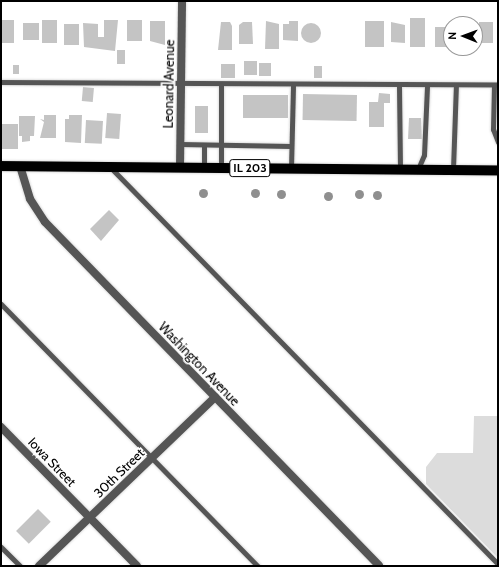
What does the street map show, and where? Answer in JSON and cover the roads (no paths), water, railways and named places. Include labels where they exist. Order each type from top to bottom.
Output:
[{"type":"main road","name":"IL 203","points":[[1,166],[498,170]]},
{"type":"street","name":"Leonard Avenue","points":[[180,168],[182,1]]},
{"type":"street","name":"Washington Avenue","points":[[20,166],[30,199],[45,222],[380,566]]},
{"type":"street","name":"30th Street","points":[[39,566],[215,397]]},
{"type":"street","name":"Iowa Street","points":[[1,427],[137,566]]},
{"type":"lane","points":[[1,82],[293,86],[496,85],[493,129],[498,142]]},
{"type":"lane","points":[[221,85],[221,168]]},
{"type":"lane","points":[[452,169],[456,85]]},
{"type":"lane","points":[[291,168],[293,86]]},
{"type":"lane","points":[[399,86],[400,170]]},
{"type":"lane","points":[[418,169],[424,155],[427,86]]},
{"type":"lane","points":[[180,144],[291,146]]},
{"type":"lane","points":[[204,144],[204,168]]},
{"type":"lane","points":[[110,167],[498,564]]},
{"type":"lane","points":[[1,304],[258,566]]},
{"type":"lane","points":[[1,547],[20,566]]}]
